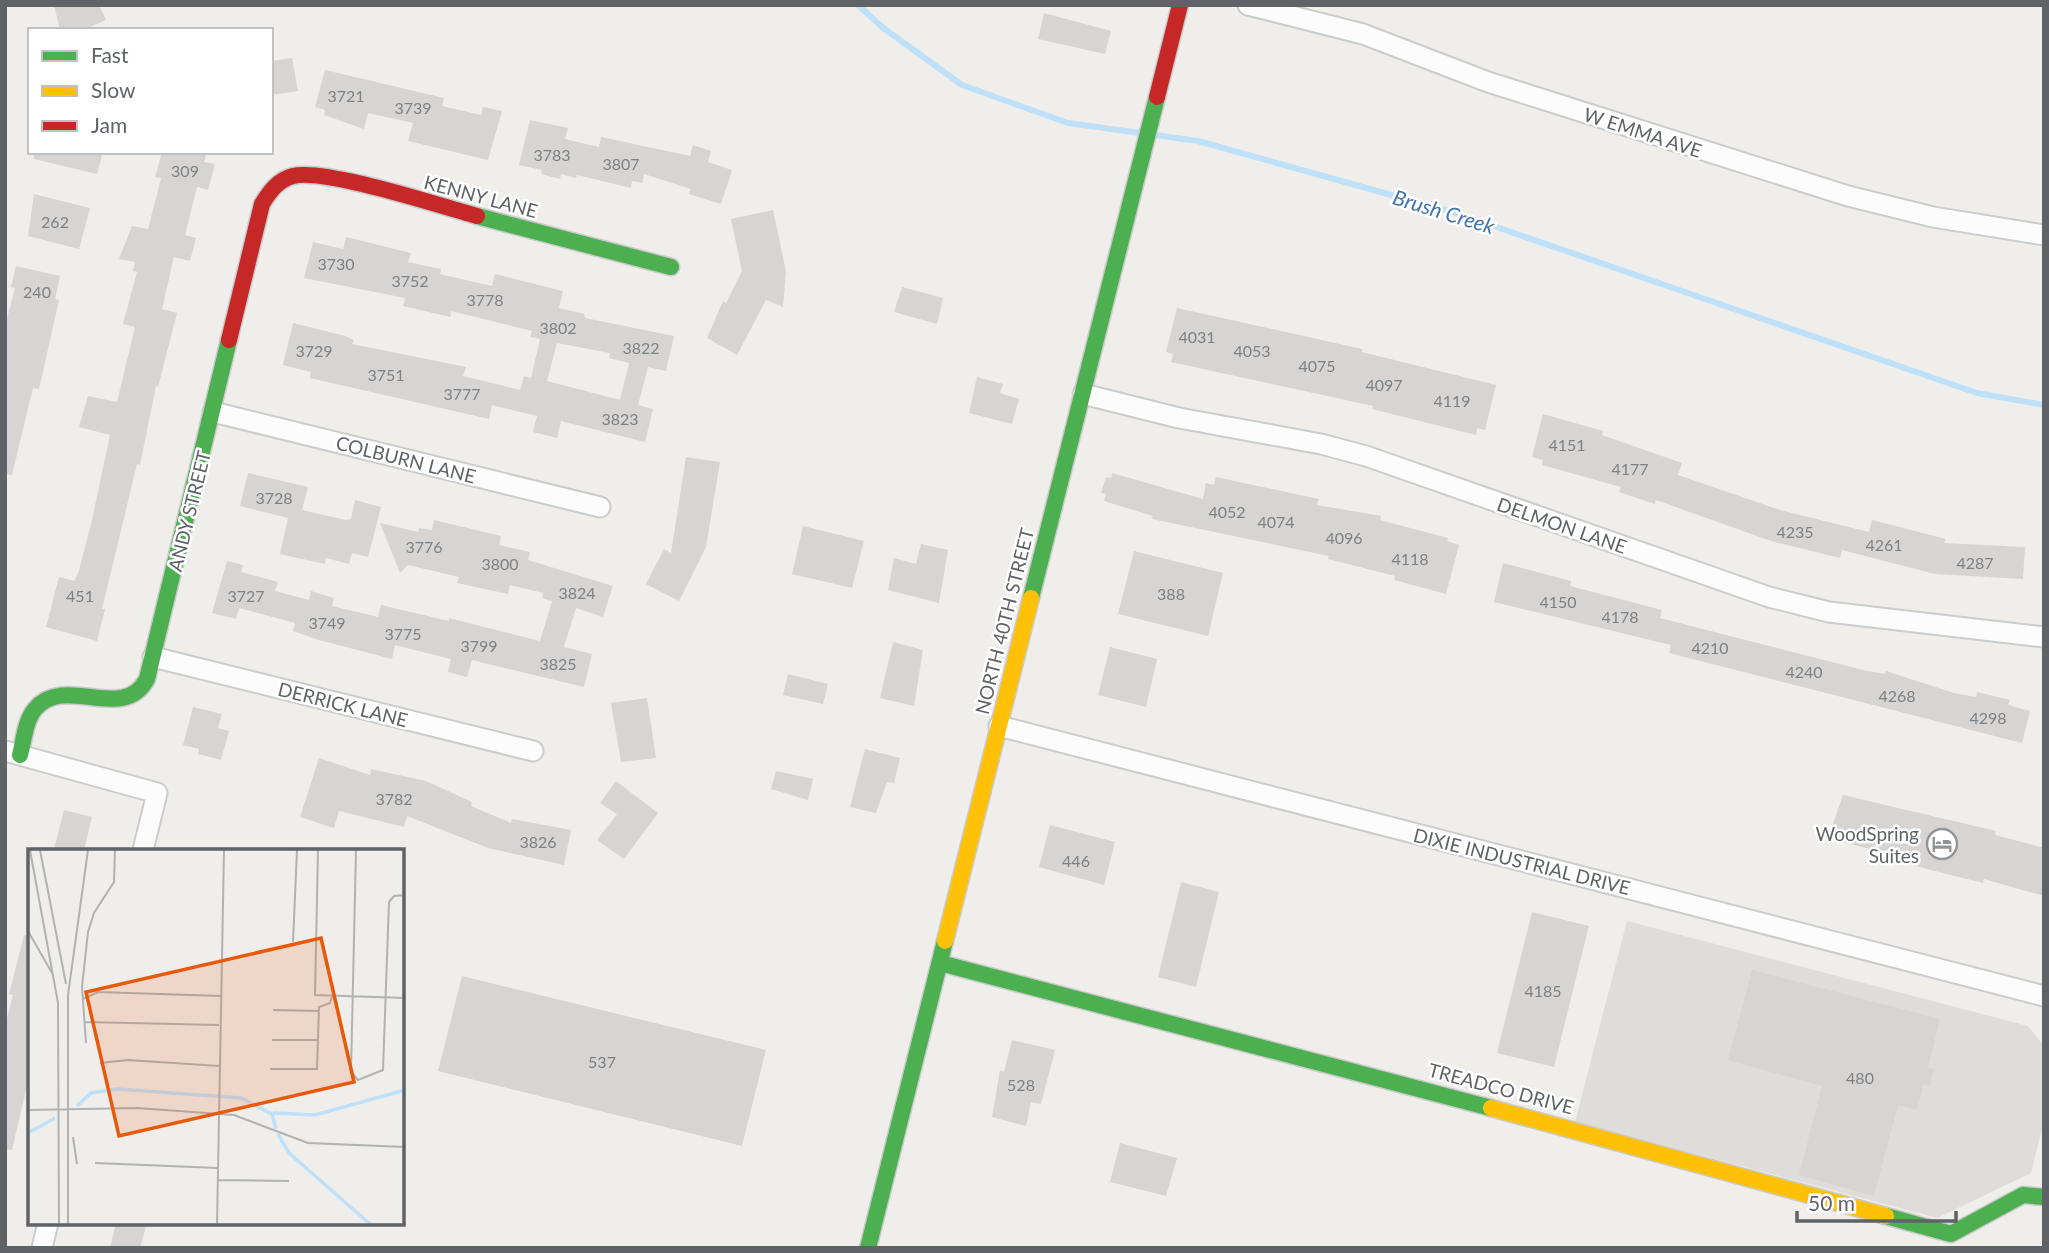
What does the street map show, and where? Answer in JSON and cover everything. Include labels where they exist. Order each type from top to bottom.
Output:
[{"type":"street","name":"NORTH 40TH STREET","points":[[868,1248],[1180,5]]},
{"type":"street","name":"W EMMA AVE","points":[[1248,5],[1363,34],[1488,82],[1849,196],[1933,217],[2044,235]]},
{"type":"street","name":"KENNY LANE","points":[[281,178],[297,174],[316,174],[671,267]]},
{"type":"street","name":"ANDY STREET","points":[[13,753],[33,710],[44,699],[74,692],[116,701],[132,695],[143,686],[153,657],[262,204],[269,189],[281,178]]},
{"type":"street","name":"DELMON LANE","points":[[1083,394],[1179,418],[1321,444],[1366,456],[1769,597],[1829,612],[2044,637]]},
{"type":"street","name":"COLBURN LANE","points":[[213,412],[600,507]]},
{"type":"street","name":"DERRICK LANE","points":[[153,657],[533,751]]},
{"type":"street","name":"DIXIE INDUSTRIAL DRIVE","points":[[999,726],[2044,996]]},
{"type":"street","points":[[13,753],[158,793],[143,849]]},
{"type":"street","name":"TREADCO DRIVE","points":[[940,963],[1565,1127],[1951,1234],[2023,1195],[2044,1197]]},
{"type":"street","points":[[42,1248],[48,1225]]},
{"type":"shaded area","points":[[1627,921],[2028,1026],[2044,1046],[2044,1121],[2031,1173],[1937,1218],[1575,1122]]},
{"type":"building","points":[[54,5],[99,5],[106,20],[88,28],[60,28]]},
{"type":"building","points":[[1044,13],[1111,31],[1105,54],[1038,39]]},
{"type":"building","points":[[292,58],[298,91],[273,95],[273,61]]},
{"type":"building","points":[[325,70],[444,98],[442,106],[481,115],[483,107],[502,111],[488,160],[408,141],[413,123],[368,113],[364,129],[324,115],[325,110],[315,107]]},
{"type":"building","points":[[530,120],[568,128],[565,139],[599,147],[601,137],[690,156],[693,145],[711,151],[708,162],[732,170],[721,204],[689,194],[691,189],[644,174],[642,183],[632,181],[631,188],[577,175],[576,178],[561,174],[560,179],[541,174],[542,170],[519,165]]},
{"type":"building","points":[[34,154],[102,154],[97,174],[34,159]]},
{"type":"building","points":[[161,154],[206,154],[204,162],[215,164],[208,190],[197,187],[185,235],[196,238],[190,261],[174,257],[162,309],[177,313],[158,387],[156,386],[140,465],[137,464],[102,609],[105,609],[97,641],[46,627],[59,577],[74,581],[78,574],[92,520],[110,435],[79,427],[88,396],[117,402],[135,327],[123,324],[137,272],[133,271],[135,262],[119,259],[132,226],[148,229],[161,178],[155,177]]},
{"type":"building","points":[[34,194],[90,208],[79,249],[28,236]]},
{"type":"building","points":[[773,210],[786,271],[783,307],[766,300],[737,355],[707,338],[723,301],[726,303],[742,271],[731,219]]},
{"type":"building","points":[[346,237],[411,253],[408,262],[441,269],[440,274],[492,286],[495,274],[563,291],[559,308],[584,314],[585,318],[674,336],[666,371],[648,367],[638,405],[653,409],[645,442],[561,421],[557,438],[533,432],[537,416],[492,405],[489,419],[310,378],[311,372],[283,365],[293,323],[345,336],[354,340],[352,344],[466,367],[463,376],[520,390],[524,376],[531,378],[540,339],[530,337],[532,331],[451,311],[450,317],[403,306],[405,298],[304,278],[313,242],[343,249]],"holes":[[[557,343],[610,353],[609,358],[629,363],[620,400],[547,381]]]},
{"type":"building","points":[[16,266],[60,276],[55,299],[59,300],[39,389],[33,388],[12,475],[5,474],[5,326],[15,288],[11,287]]},
{"type":"building","points":[[902,287],[943,298],[937,324],[894,312]]},
{"type":"building","points":[[1177,308],[1362,349],[1362,352],[1496,385],[1485,430],[1477,428],[1476,435],[1372,409],[1373,406],[1171,362],[1173,354],[1166,352]]},
{"type":"building","points":[[977,377],[1003,384],[1000,393],[1019,399],[1012,424],[969,413]]},
{"type":"building","points":[[1543,414],[1603,431],[1602,435],[1682,463],[1678,475],[1780,510],[1869,532],[1872,520],[1946,539],[1944,543],[2025,547],[2023,579],[1935,574],[1842,550],[1840,558],[1771,541],[1656,500],[1655,504],[1619,492],[1621,487],[1542,465],[1543,460],[1532,457]]},
{"type":"building","points":[[686,457],[720,462],[706,547],[679,601],[646,584],[664,549],[671,553]]},
{"type":"building","points":[[248,473],[308,487],[302,510],[346,520],[351,519],[355,500],[381,507],[368,557],[352,553],[349,564],[326,558],[325,564],[280,554],[288,518],[240,506]]},
{"type":"building","points":[[1112,473],[1203,499],[1206,483],[1214,485],[1216,477],[1319,499],[1317,505],[1381,516],[1380,520],[1448,538],[1447,541],[1459,545],[1446,594],[1394,580],[1395,576],[1328,559],[1329,556],[1152,519],[1153,516],[1104,501],[1106,494],[1101,493],[1106,477],[1111,478]]},
{"type":"building","points":[[434,520],[501,536],[499,545],[530,552],[528,560],[613,586],[603,617],[576,608],[564,647],[592,654],[584,687],[472,660],[467,677],[448,672],[451,659],[395,645],[392,659],[319,640],[293,631],[295,623],[239,608],[236,619],[212,613],[227,561],[243,565],[241,572],[278,582],[275,591],[309,600],[311,591],[334,598],[332,606],[378,617],[381,605],[449,621],[449,618],[540,641],[552,601],[542,598],[543,593],[510,585],[508,594],[457,583],[459,577],[408,565],[400,573],[380,523],[418,532],[419,528],[432,530]]},
{"type":"building","points":[[803,526],[864,541],[852,588],[792,574]]},
{"type":"building","points":[[921,544],[948,550],[939,603],[888,590],[894,558],[916,564]]},
{"type":"building","points":[[1134,551],[1223,573],[1208,636],[1118,614]]},
{"type":"building","points":[[1503,563],[1571,581],[1570,586],[1662,610],[1660,618],[1863,670],[1885,674],[1886,671],[1954,693],[1976,697],[1977,692],[2010,700],[2008,705],[2030,711],[2022,743],[1669,653],[1671,645],[1494,602]]},
{"type":"building","points":[[893,642],[923,650],[914,706],[880,698]]},
{"type":"building","points":[[1110,647],[1157,659],[1146,707],[1098,695]]},
{"type":"building","points":[[788,674],[828,684],[823,704],[783,695]]},
{"type":"building","points":[[647,698],[656,758],[621,762],[611,703]]},
{"type":"building","points":[[193,707],[222,714],[218,728],[229,731],[221,760],[198,754],[199,749],[183,745]]},
{"type":"building","points":[[865,749],[900,758],[894,783],[887,782],[876,813],[850,807]]},
{"type":"building","points":[[319,758],[370,775],[371,769],[426,781],[472,802],[471,806],[511,823],[512,819],[571,830],[564,865],[488,848],[407,816],[404,827],[339,811],[334,828],[300,817]]},
{"type":"building","points":[[776,771],[813,779],[808,800],[771,789]]},
{"type":"building","points":[[616,781],[658,813],[624,859],[597,840],[617,814],[600,803]]},
{"type":"building","name":"WoodSpring Suites","points":[[1843,795],[1996,831],[1995,835],[2044,848],[2044,896],[1984,879],[1983,883],[1927,869],[1891,859],[1892,855],[1828,838]]},
{"type":"building","points":[[64,810],[92,817],[84,849],[54,849]]},
{"type":"building","points":[[1050,825],[1115,842],[1104,885],[1039,867]]},
{"type":"building","points":[[1181,882],[1219,892],[1196,987],[1158,977]]},
{"type":"building","points":[[1532,912],[1589,926],[1554,1067],[1497,1053]]},
{"type":"building","points":[[24,935],[28,936],[28,1090],[12,1150],[5,1149],[5,1026],[13,995],[9,994]]},
{"type":"building","points":[[1752,970],[1940,1019],[1928,1068],[1934,1069],[1930,1086],[1924,1084],[1917,1110],[1898,1105],[1874,1196],[1799,1175],[1822,1086],[1728,1060]]},
{"type":"building","points":[[462,976],[766,1050],[742,1146],[438,1071]]},
{"type":"building","points":[[1012,1040],[1055,1050],[1041,1104],[1031,1102],[1026,1126],[992,1117],[1000,1070],[1004,1072]]},
{"type":"building","points":[[1120,1143],[1177,1158],[1166,1196],[1110,1182]]},
{"type":"building","points":[[116,1225],[146,1225],[140,1248],[110,1248]]},
{"type":"waterway","name":"Brush Creek","points":[[858,5],[882,27],[962,85],[1068,123],[1140,133]]},
{"type":"waterway","name":"Brush Creek","points":[[1155,135],[1198,141],[1456,213],[1977,393],[2044,405]]},
{"type":"traffic: fast","points":[[1031,598],[1157,97]]},
{"type":"traffic: fast","points":[[477,216],[671,267]]},
{"type":"traffic: fast","points":[[20,755],[29,719],[35,709],[47,699],[62,695],[124,698],[137,692],[147,679],[229,340]]},
{"type":"traffic: fast","points":[[868,1248],[945,941]]},
{"type":"traffic: fast","points":[[940,963],[1491,1108]]},
{"type":"traffic: fast","points":[[1886,1216],[1951,1234],[2023,1195],[2044,1197]]},
{"type":"traffic: slow","points":[[945,941],[1031,598]]},
{"type":"traffic: slow","points":[[1491,1108],[1886,1216]]},
{"type":"traffic: jam","points":[[1157,97],[1180,5]]},
{"type":"traffic: jam","points":[[229,340],[262,204],[283,180],[293,176],[330,177],[477,216]]},
{"type":"place","name":"WoodSpring Suites","points":[[1942,844]]}]
